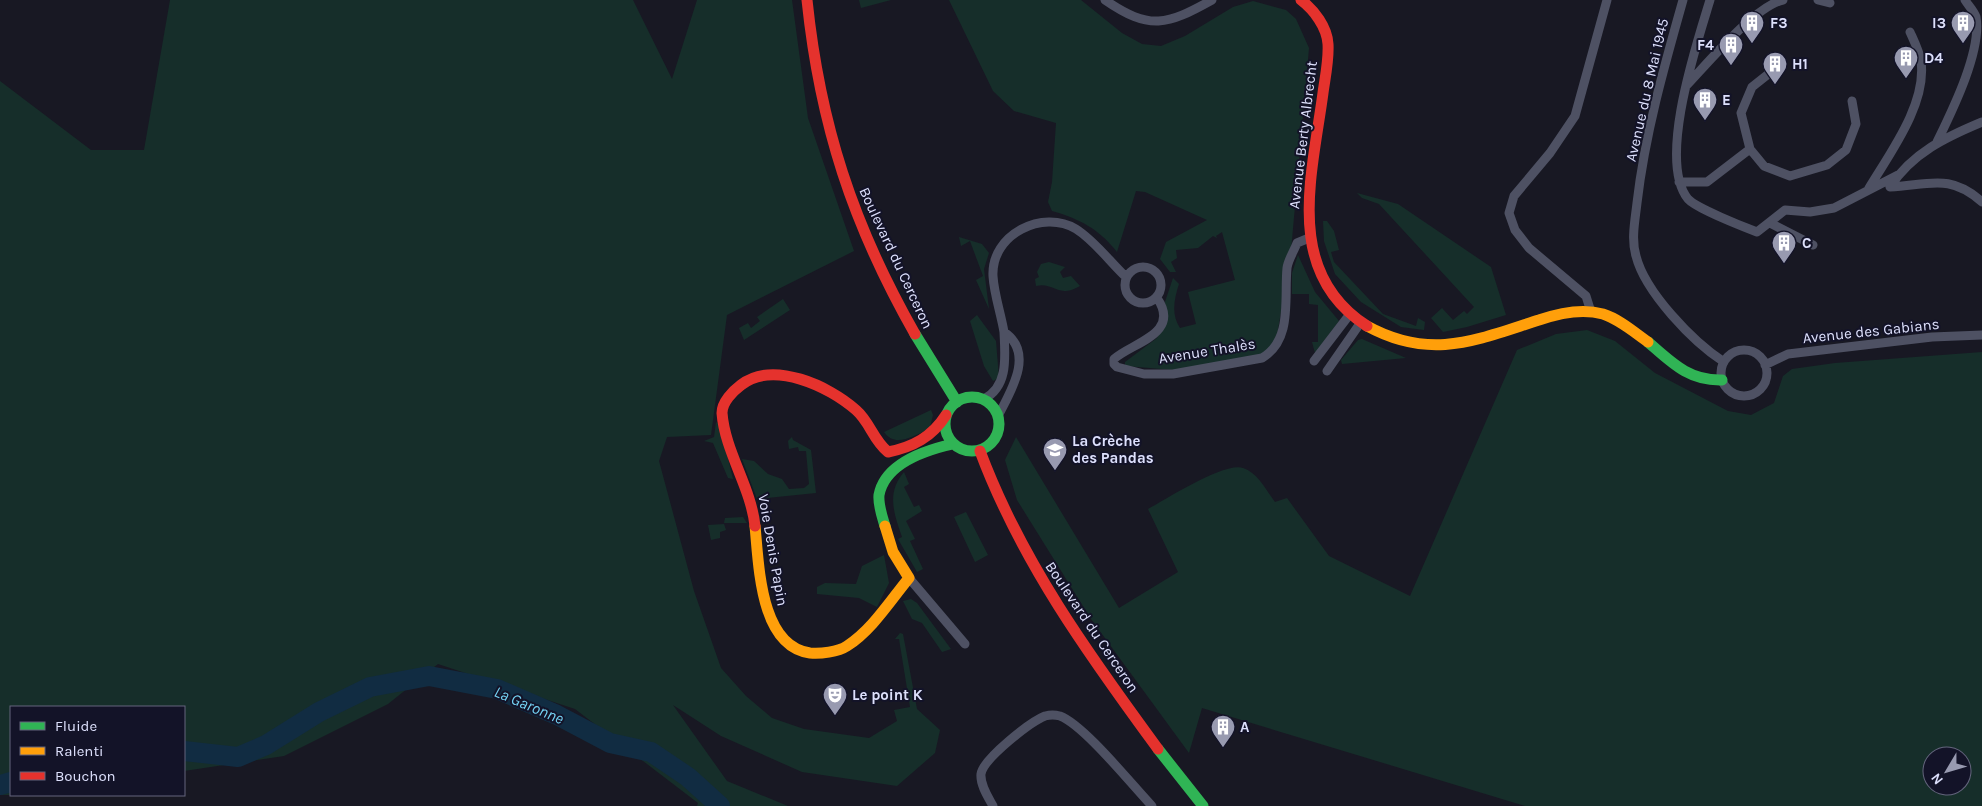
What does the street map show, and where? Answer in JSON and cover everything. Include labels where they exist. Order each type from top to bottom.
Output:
[{"type":"street","name":"Boulevard du Cerceron","points":[[807,0],[819,84],[828,128],[858,219],[904,316],[926,356],[957,402]]},
{"type":"street","points":[[1105,0],[1132,16],[1146,21],[1161,22],[1176,19],[1212,0]]},
{"type":"street","name":"Avenue Berty Albrecht","points":[[1301,0],[1315,14],[1324,27],[1328,43],[1308,201],[1309,238],[1312,253],[1327,288],[1350,314],[1373,330],[1392,338],[1410,344],[1440,346],[1464,343],[1554,316],[1591,312],[1602,313],[1619,320],[1683,371],[1711,383],[1722,380]]},
{"type":"street","points":[[1591,312],[1586,296],[1528,248],[1515,230],[1509,212],[1514,196],[1550,153],[1575,116],[1607,0]]},
{"type":"street","name":"Avenue du 8 Mai 1945","points":[[1683,0],[1651,117],[1638,190],[1633,238],[1635,255],[1643,277],[1657,298],[1704,347],[1724,362]]},
{"type":"street","points":[[1710,0],[1684,88],[1677,143],[1679,182],[1689,200],[1757,232],[1770,224],[1785,210],[1810,212],[1834,208],[1869,188],[1898,175]]},
{"type":"street","points":[[1684,88],[1749,21],[1773,2],[1783,0]]},
{"type":"street","points":[[1818,0],[1830,3]]},
{"type":"street","points":[[1936,142],[1956,104],[1973,62],[1977,38],[1976,17],[1965,0]]},
{"type":"street","points":[[1869,188],[1909,119],[1921,81],[1920,60],[1910,32]]},
{"type":"street","points":[[1776,68],[1752,87],[1742,113],[1750,149],[1764,166],[1790,176],[1826,165],[1846,150],[1856,124],[1852,101]]},
{"type":"street","points":[[1982,122],[1936,142],[1898,175],[1890,187],[1946,182],[1968,189],[1982,202]]},
{"type":"street","points":[[1679,182],[1707,182],[1750,149]]},
{"type":"street","points":[[984,399],[997,388],[1003,376],[1006,358],[1004,332],[993,274],[996,260],[1003,244],[1014,234],[1040,222],[1050,221],[1071,227],[1093,243],[1126,277]]},
{"type":"street","points":[[1770,224],[1812,245]]},
{"type":"street","name":"Avenue Thalès","points":[[1157,298],[1162,305],[1162,319],[1158,331],[1147,341],[1118,355],[1114,359],[1114,364],[1117,367],[1144,374],[1173,374],[1262,358],[1269,354],[1280,340],[1285,323],[1288,266],[1297,243],[1309,238]]},
{"type":"street","points":[[1144,266],[1154,269],[1161,278],[1162,288],[1157,298],[1148,303],[1138,303],[1130,298],[1125,289],[1126,277],[1133,269],[1144,266]]},
{"type":"street","points":[[1314,361],[1350,314]]},
{"type":"street","points":[[1327,371],[1361,322]]},
{"type":"street","points":[[998,416],[1018,379],[1018,350],[1014,338],[1004,332]]},
{"type":"street","name":"Avenue des Gabians","points":[[1766,365],[1788,354],[1932,337],[1982,335]]},
{"type":"street","points":[[1749,351],[1756,354],[1766,365],[1766,379],[1758,392],[1752,395],[1737,396],[1725,387],[1722,380],[1724,362],[1735,352],[1749,351]]},
{"type":"street","name":"Voie Denis Papin","points":[[909,578],[868,628],[846,647],[818,654],[797,651],[779,636],[768,612],[758,553],[753,506],[726,434],[722,410],[732,392],[750,378],[778,375],[810,380],[856,410],[868,426],[877,443],[888,452],[902,450],[931,436],[939,429],[946,415]]},
{"type":"street","points":[[975,397],[984,399],[995,409],[998,416],[998,433],[988,447],[980,451],[966,451],[953,444],[946,430],[946,415],[957,402],[975,397]]},
{"type":"street","points":[[953,444],[915,456],[886,478],[878,498],[894,552],[909,578],[965,644]]},
{"type":"street","name":"Boulevard du Cerceron","points":[[980,451],[1003,512],[1054,601],[1150,738],[1203,806]]},
{"type":"street","points":[[993,806],[983,788],[981,775],[985,764],[999,750],[1036,722],[1045,716],[1058,715],[1075,724],[1152,806]]},
{"type":"green space","points":[[170,0],[633,0],[672,79],[697,0],[792,0],[808,118],[854,251],[727,315],[711,435],[667,437],[659,461],[694,591],[721,668],[746,696],[772,718],[804,729],[869,738],[897,721],[894,710],[910,707],[899,639],[895,639],[900,633],[903,634],[917,709],[940,730],[935,753],[897,786],[802,772],[721,736],[673,705],[727,781],[788,806],[697,806],[698,803],[575,709],[438,664],[388,704],[284,756],[185,771],[185,706],[10,706],[10,795],[0,795],[0,81],[91,150],[144,150]]},
{"type":"green space","points":[[859,0],[891,0],[861,8]]},
{"type":"green space","points":[[949,0],[1081,0],[1122,33],[1142,44],[1161,46],[1185,36],[1233,7],[1253,1],[1286,10],[1296,19],[1309,48],[1291,251],[1276,342],[1265,354],[1174,370],[1125,366],[1125,362],[1157,338],[1164,324],[1165,302],[1173,278],[1179,284],[1174,312],[1180,328],[1196,324],[1188,292],[1235,280],[1222,232],[1216,236],[1217,238],[1213,236],[1198,248],[1176,250],[1177,258],[1171,262],[1176,272],[1170,272],[1160,259],[1166,242],[1207,220],[1145,192],[1136,191],[1117,252],[1096,231],[1080,221],[1052,211],[1048,202],[1052,182],[1056,123],[1014,111],[993,91]]},
{"type":"green space","points":[[1357,193],[1398,204],[1491,267],[1506,315],[1443,332],[1431,318],[1442,308],[1453,320],[1464,311],[1467,314],[1474,307],[1379,204],[1362,198]]},
{"type":"green space","points":[[1323,221],[1327,221],[1334,231],[1339,250],[1331,252],[1334,262],[1383,314],[1416,326],[1418,318],[1425,322],[1424,330],[1401,327],[1361,302],[1335,274],[1324,241]]},
{"type":"green space","points":[[959,237],[982,244],[989,253],[984,269],[989,309],[976,280],[983,276],[970,241],[961,246]]},
{"type":"green space","points":[[1298,255],[1315,292],[1339,321],[1315,353],[1312,342],[1318,342],[1318,305],[1309,304],[1309,294],[1292,294],[1292,273]]},
{"type":"green space","points":[[1049,262],[1065,267],[1060,272],[1063,278],[1071,276],[1080,286],[1072,290],[1061,291],[1048,286],[1036,286],[1035,279],[1039,277],[1037,272],[1041,264]]},
{"type":"green space","points":[[783,299],[790,310],[744,340],[739,328],[748,323],[751,328],[760,321],[757,317]]},
{"type":"green space","points":[[977,315],[996,341],[999,378],[993,381],[984,366],[970,321]]},
{"type":"green space","points":[[1587,330],[1615,341],[1655,373],[1728,411],[1751,415],[1774,403],[1783,376],[1792,369],[1835,363],[1982,352],[1982,806],[1525,806],[1202,708],[1189,753],[1091,619],[1017,500],[1005,460],[1016,437],[1119,608],[1178,572],[1148,509],[1210,475],[1235,467],[1243,468],[1253,474],[1275,502],[1287,498],[1329,556],[1410,596],[1517,350],[1556,334]]},
{"type":"green space","points":[[1362,339],[1406,358],[1342,364],[1341,360],[1358,340]]},
{"type":"green space","points":[[931,410],[933,415],[930,427],[927,430],[899,440],[888,437],[884,432]]},
{"type":"green space","points":[[716,422],[720,425],[733,479],[728,478],[713,443],[704,441],[714,437]]},
{"type":"green space","points":[[792,437],[793,440],[811,450],[816,493],[757,499],[742,459],[754,461],[768,474],[782,479],[789,489],[804,488],[809,484],[806,451],[799,451],[798,447],[789,449],[788,441]]},
{"type":"green space","points":[[904,472],[909,484],[904,487],[914,507],[919,505],[922,511],[906,521],[915,539],[910,541],[923,569],[917,572],[898,539],[902,537],[894,512],[893,496],[895,488]]},
{"type":"green space","points":[[966,512],[988,555],[975,562],[954,517]]},
{"type":"green space","points":[[743,517],[747,523],[724,523],[725,518]]},
{"type":"green space","points":[[724,524],[726,530],[720,532],[720,538],[711,540],[708,525]]},
{"type":"green space","points":[[884,555],[889,583],[877,607],[859,598],[817,594],[817,587],[825,583],[856,584],[862,566]]},
{"type":"green space","points":[[911,599],[917,603],[951,649],[942,652],[922,623],[912,619],[903,601]]},
{"type":"waterway","name":"La Garonne","points":[[185,751],[238,757],[266,745],[319,712],[370,687],[429,676],[497,689],[557,715],[610,743],[651,752],[688,777],[720,806]]},
{"type":"waterway","name":"La Garonne","points":[[0,785],[10,782]]},
{"type":"traffic: fast","points":[[915,334],[957,402]]},
{"type":"traffic: fast","points":[[1648,342],[1673,364],[1690,374],[1710,380],[1722,380]]},
{"type":"traffic: fast","points":[[967,397],[977,397],[987,401],[995,409],[999,424],[995,439],[987,447],[977,451],[967,451],[957,447],[949,439],[945,429],[945,419],[949,409],[957,401],[967,397]]},
{"type":"traffic: fast","points":[[885,526],[879,495],[889,474],[898,466],[919,454],[953,444]]},
{"type":"traffic: fast","points":[[1158,749],[1203,806]]},
{"type":"traffic: slow","points":[[1367,326],[1390,337],[1412,343],[1453,344],[1495,334],[1554,315],[1587,311],[1603,314],[1615,319],[1648,342]]},
{"type":"traffic: slow","points":[[755,526],[761,582],[765,602],[772,620],[781,636],[793,647],[810,653],[829,652],[847,646],[873,624],[909,578],[893,552],[885,526]]},
{"type":"traffic: jam","points":[[807,0],[821,90],[843,173],[874,253],[915,334]]},
{"type":"traffic: jam","points":[[1301,0],[1319,19],[1325,31],[1328,44],[1327,69],[1313,157],[1310,189],[1309,220],[1313,250],[1323,278],[1341,304],[1367,326]]},
{"type":"traffic: jam","points":[[755,526],[749,497],[728,442],[722,413],[726,401],[741,385],[754,378],[769,375],[800,379],[816,385],[831,392],[856,410],[888,452],[921,440],[935,429],[946,415]]},
{"type":"traffic: jam","points":[[980,451],[1015,531],[1058,606],[1158,749]]},
{"type":"place","name":"F3","points":[[1752,44]]},
{"type":"place","name":"I3","points":[[1963,44]]},
{"type":"place","name":"F4","points":[[1731,66]]},
{"type":"place","name":"D4","points":[[1906,79]]},
{"type":"place","name":"H1","points":[[1775,85]]},
{"type":"place","name":"E","points":[[1705,121]]},
{"type":"place","name":"C","points":[[1784,264]]},
{"type":"place","name":"La Crèche des Pandas","points":[[1055,471]]},
{"type":"place","name":"Le point K","points":[[835,716]]},
{"type":"place","name":"A","points":[[1223,748]]}]
